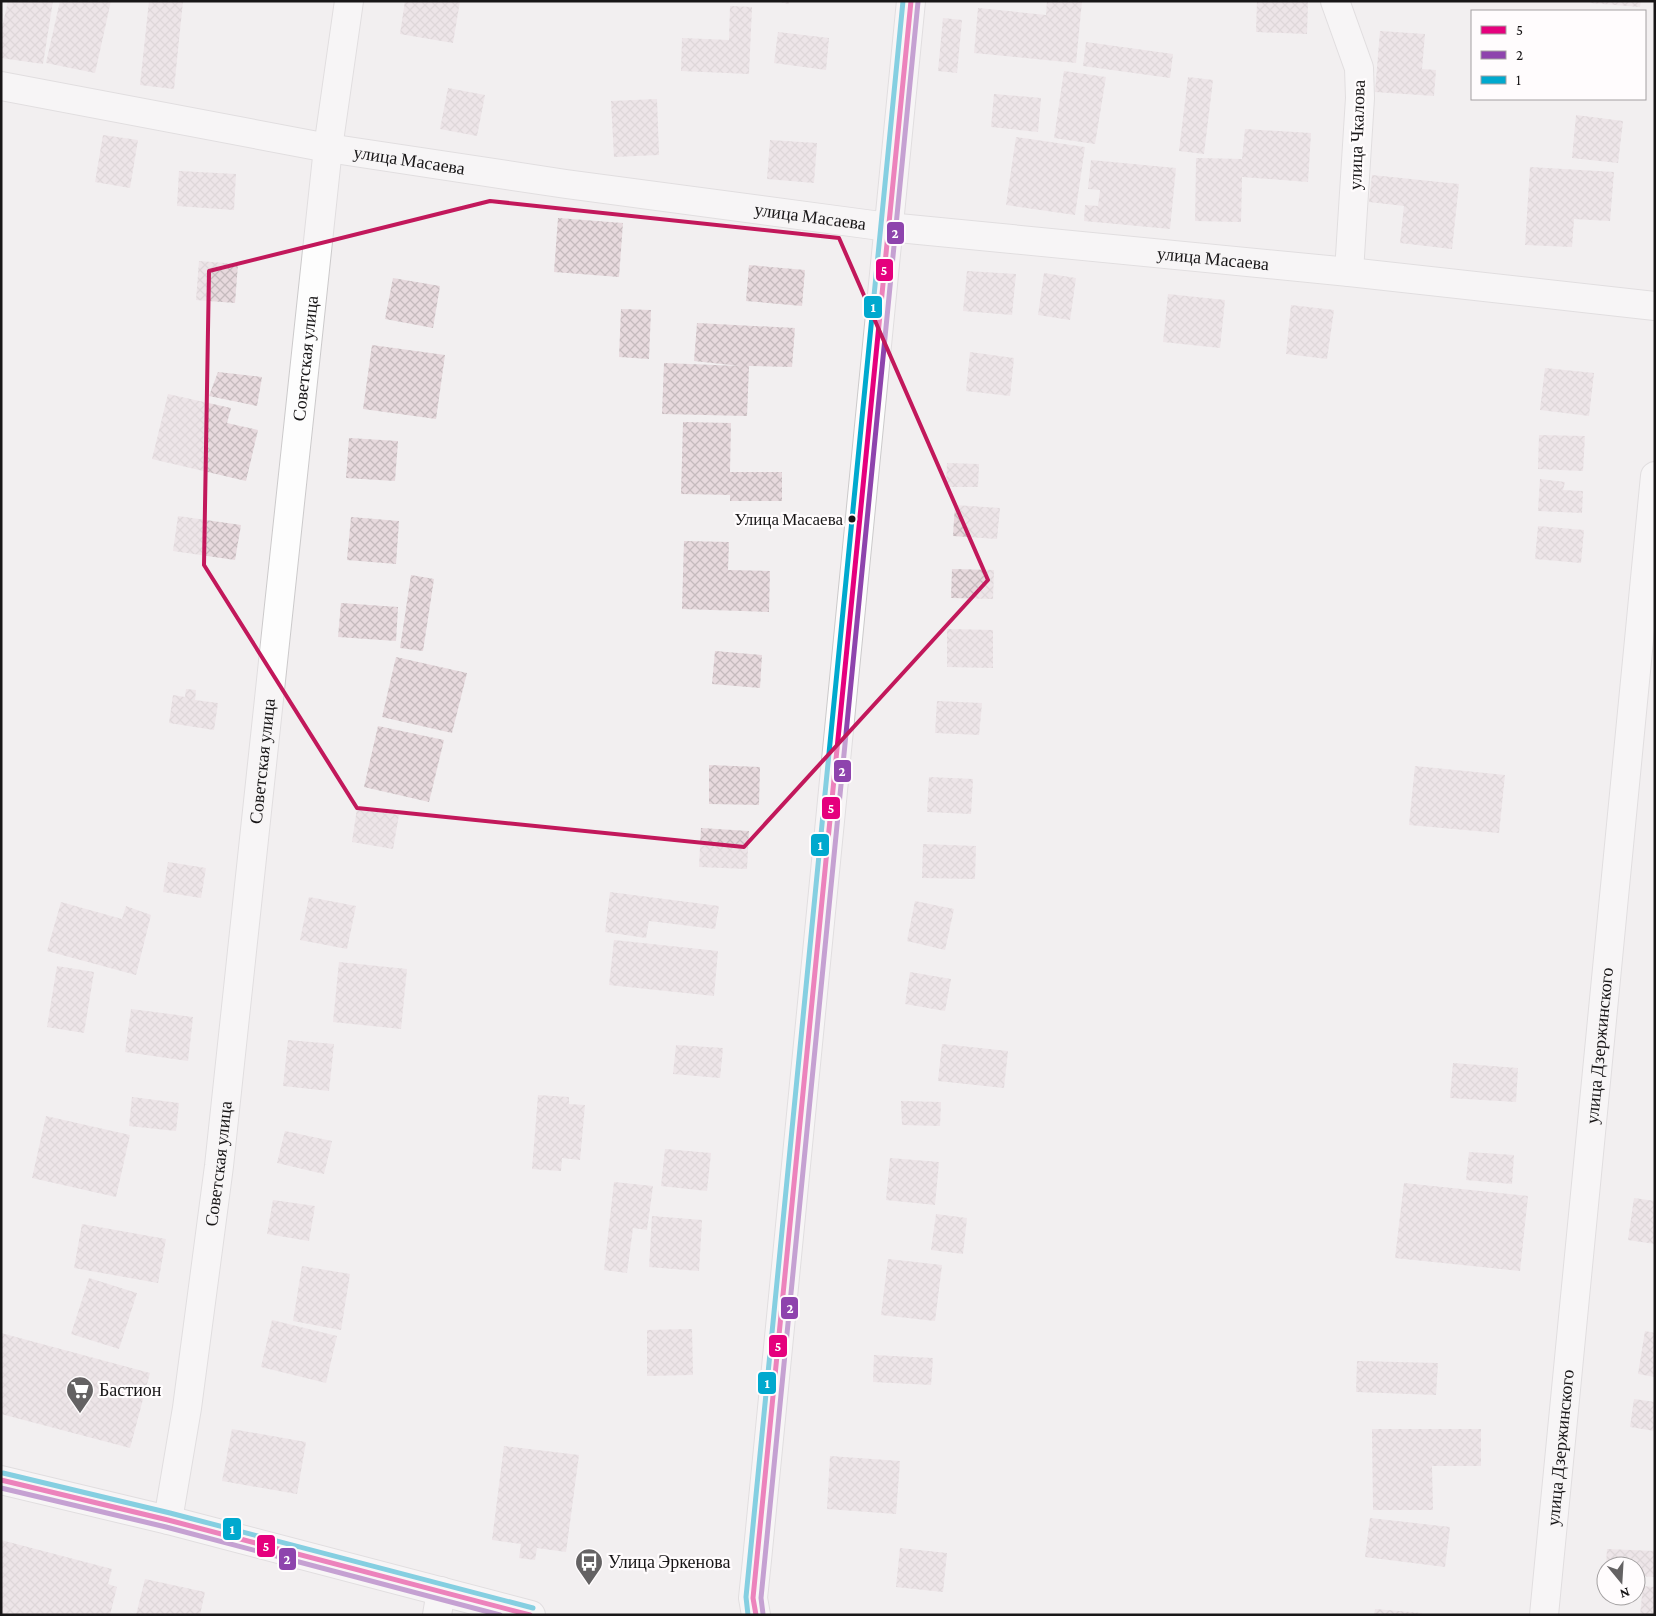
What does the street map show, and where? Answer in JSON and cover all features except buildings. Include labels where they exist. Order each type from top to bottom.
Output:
[{"type":"street","name":"Советская улица","points":[[168,1520],[187,1408],[219,1166],[328,148],[349,1]]},
{"type":"street","points":[[756,1615],[753,1598],[911,1]]},
{"type":"street","name":"улица Чкалова","points":[[1335,1],[1358,68],[1359,83],[1357,166],[1349,272]]},
{"type":"street","name":"улица Масаева","points":[[1,86],[328,148],[566,184],[888,227],[1349,272],[1655,306]]},
{"type":"street","name":"улица Дзержинского","points":[[1544,1615],[1655,476]]},
{"type":"street","points":[[1,1480],[168,1520],[439,1603],[531,1615]]},
{"type":"highlighted area","points":[[490,201],[839,238],[988,580],[744,847],[357,808],[204,565],[209,271]]},
{"type":"transit line","name":"1","points":[[748,1615],[746,1597],[903,1]]},
{"type":"transit line","name":"5","points":[[756,1615],[753,1598],[911,1]]},
{"type":"transit line","name":"2","points":[[763,1614],[761,1598],[918,2]]},
{"type":"transit line","name":"1","points":[[3,1473],[170,1513],[533,1608]]},
{"type":"transit line","name":"5","points":[[1,1480],[168,1520],[530,1615]]},
{"type":"transit line","name":"2","points":[[1,1488],[166,1527],[500,1615]]},
{"type":"place","name":"Улица Масаева","points":[[852,519]]},
{"type":"place","name":"Бастион","points":[[80,1414]]},
{"type":"place","name":"Улица Эркенова","points":[[589,1586]]}]
